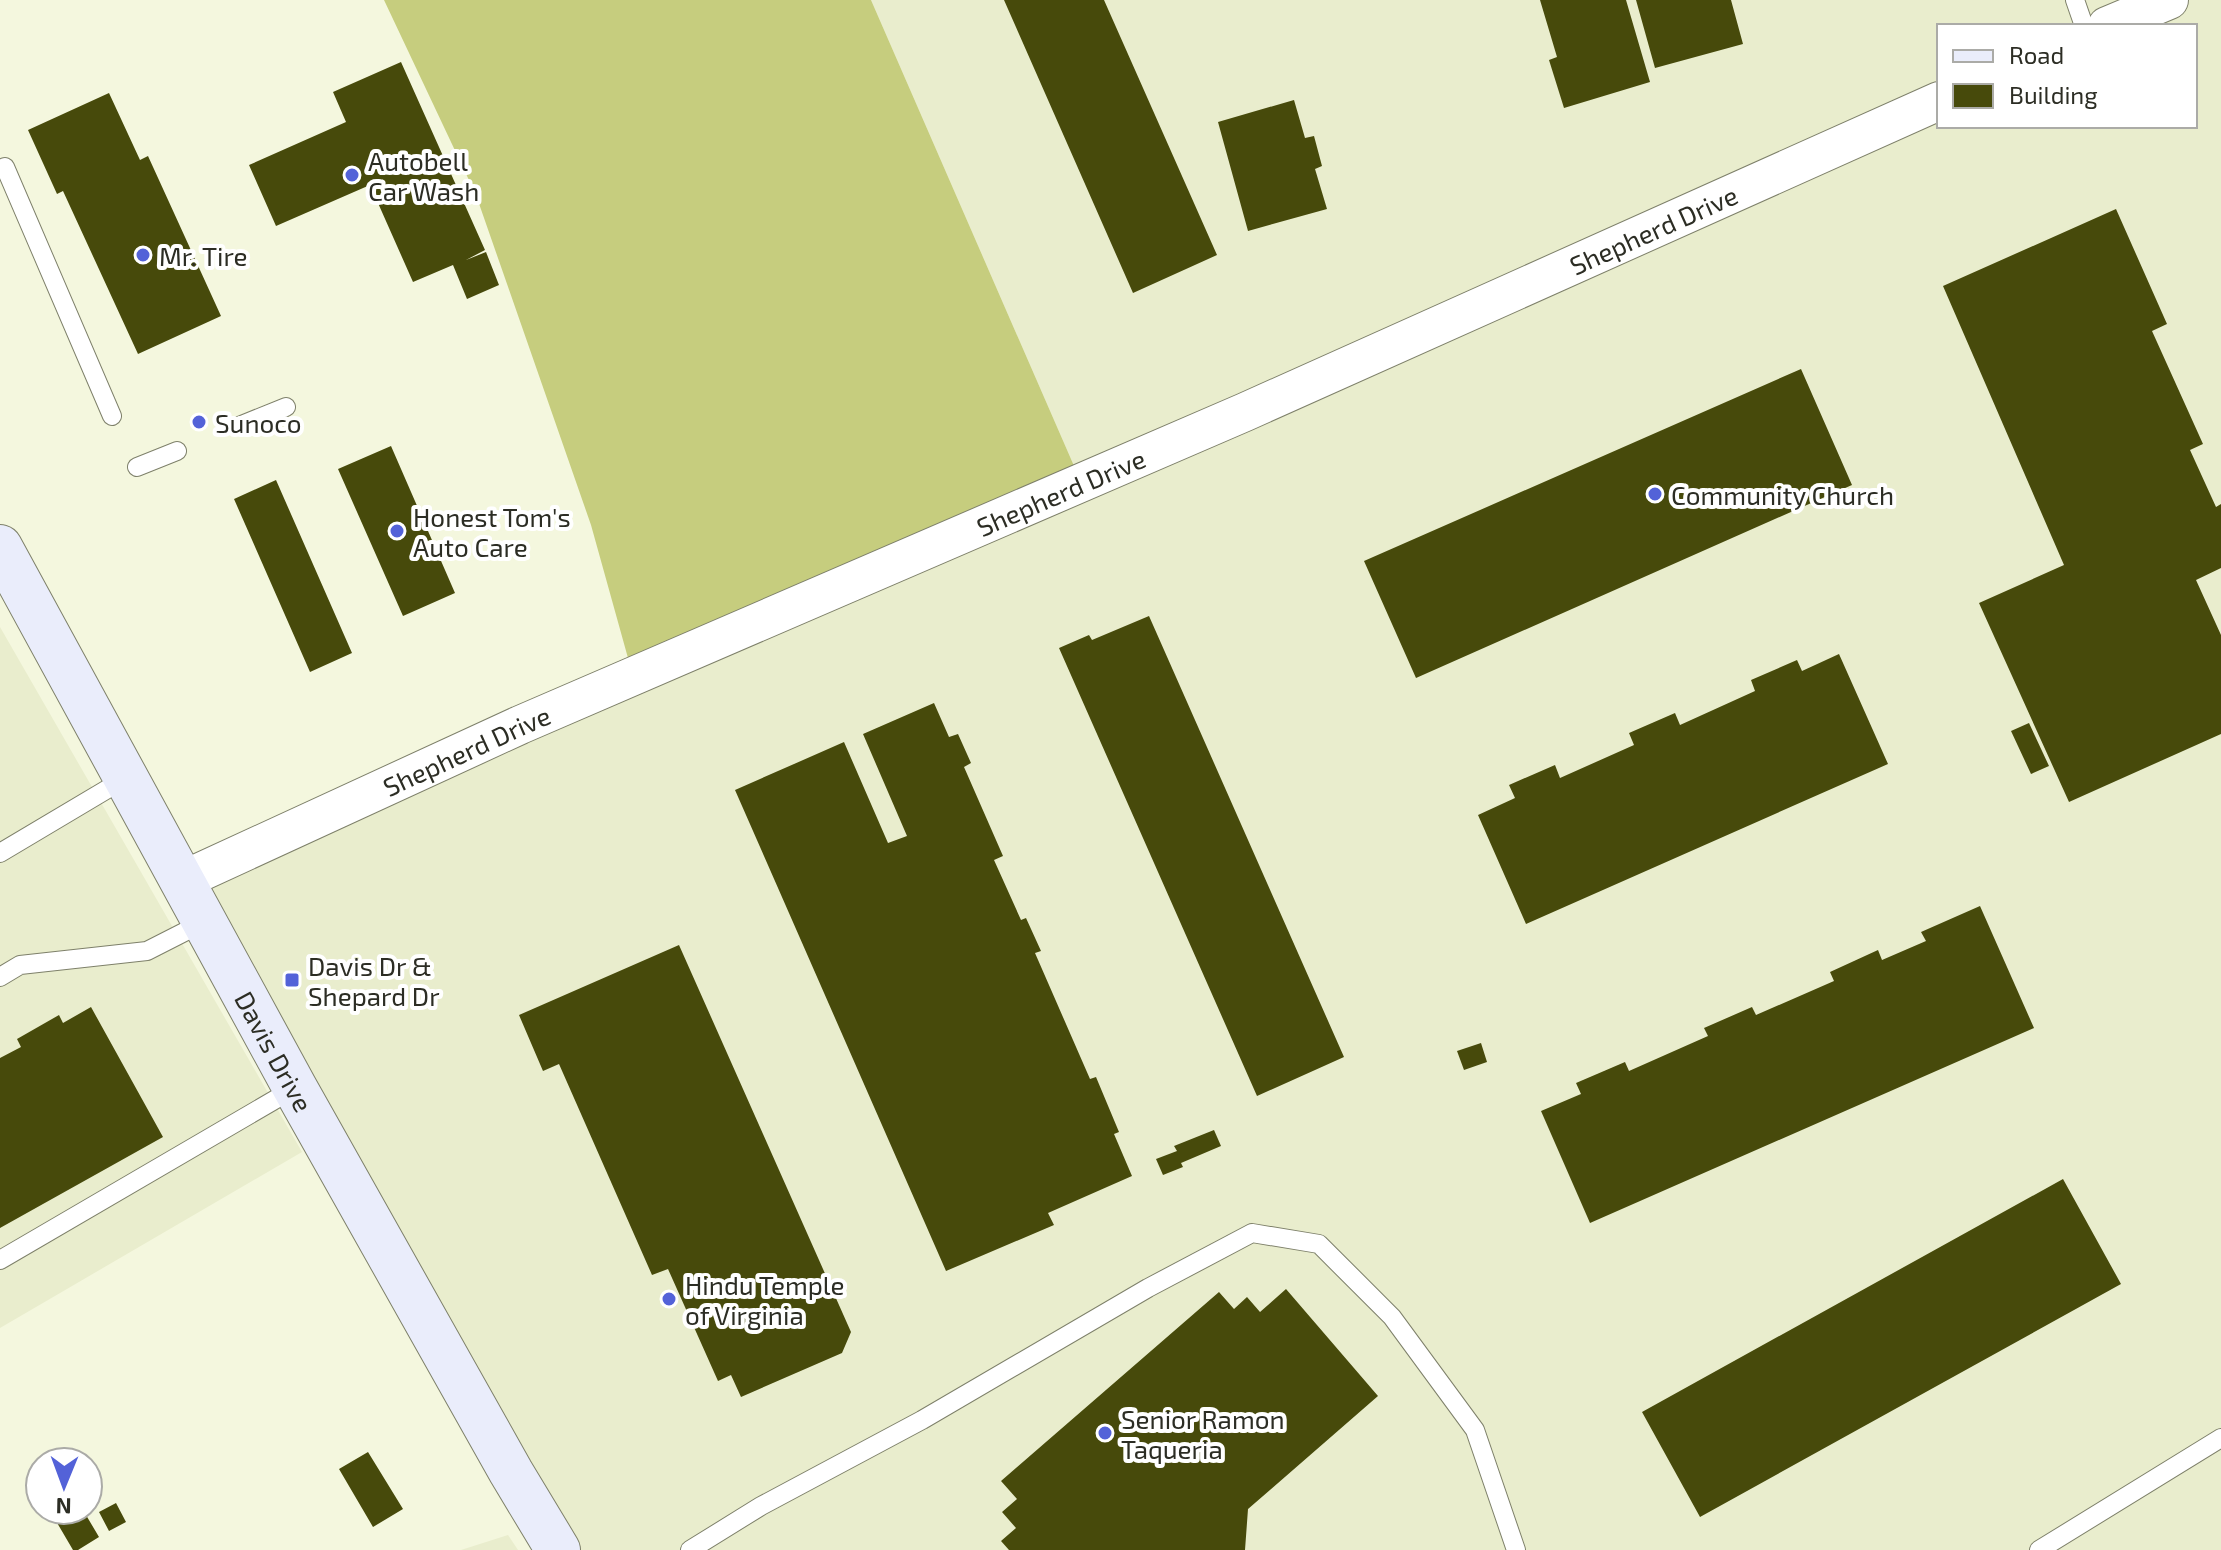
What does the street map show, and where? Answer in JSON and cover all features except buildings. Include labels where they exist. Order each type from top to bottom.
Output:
[{"type":"main road","name":"Davis Drive","points":[[0,547],[295,1088],[558,1550]]},
{"type":"street","points":[[2112,24],[2169,0]]},
{"type":"street","name":"Shepherd Drive","points":[[181,881],[520,725],[1245,412],[1937,102]]},
{"type":"lane","points":[[2075,0],[2083,24]]},
{"type":"lane","points":[[5,167],[112,416]]},
{"type":"lane","points":[[239,426],[286,407]]},
{"type":"lane","points":[[137,467],[177,451]]},
{"type":"lane","points":[[0,853],[126,778]]},
{"type":"lane","points":[[0,977],[20,965],[147,951],[204,922]]},
{"type":"lane","points":[[0,1260],[295,1088]]},
{"type":"lane","points":[[690,1550],[761,1506],[922,1420],[1148,1288],[1252,1233],[1319,1244],[1392,1317],[1475,1430],[1516,1550]]},
{"type":"lane","points":[[2039,1550],[2221,1438]]},
{"type":"shaded area","points":[[871,0],[2221,0],[2221,1550],[558,1550],[181,881],[1081,482]]},
{"type":"shaded area","points":[[0,627],[302,1152],[0,1328]]},
{"type":"shaded area","points":[[508,1535],[518,1550],[461,1550]]},
{"type":"green space","points":[[384,0],[871,0],[1081,482],[633,676],[591,525],[476,195]]},
{"type":"place","name":"Autobell Car Wash","points":[[352,175]]},
{"type":"place","name":"Mr. Tire","points":[[143,255]]},
{"type":"place","name":"Sunoco","points":[[199,422]]},
{"type":"place","name":"Community Church","points":[[1655,494]]},
{"type":"place","name":"Honest Tom's Auto Care","points":[[397,531]]},
{"type":"place","name":"Davis Dr & Shepard Dr","points":[[292,980]]},
{"type":"place","name":"Hindu Temple of Virginia","points":[[669,1299]]},
{"type":"place","name":"Senior Ramon Taqueria","points":[[1105,1433]]}]
